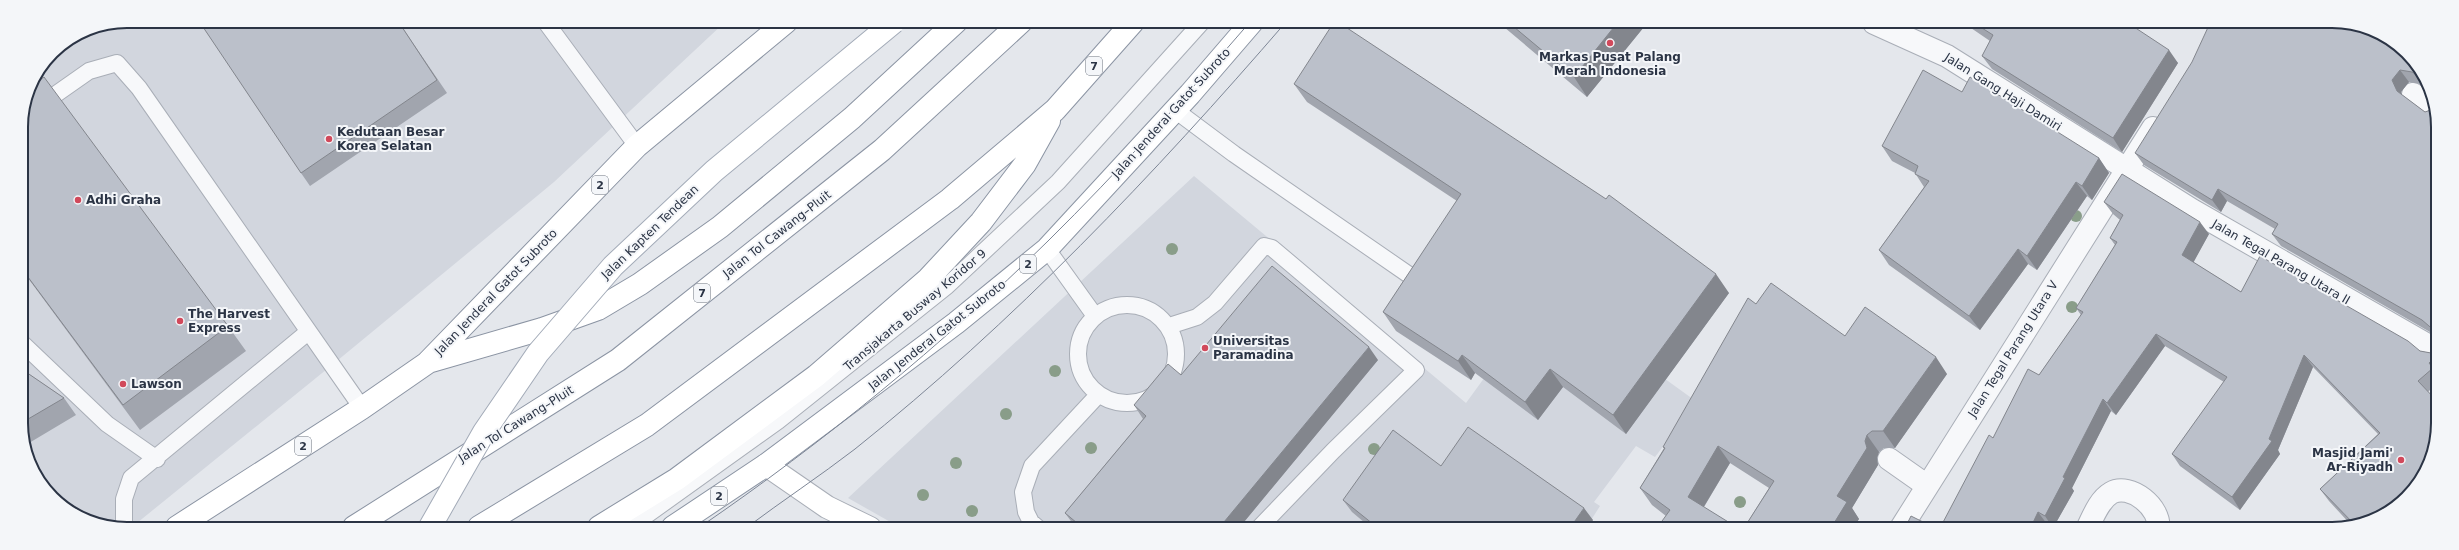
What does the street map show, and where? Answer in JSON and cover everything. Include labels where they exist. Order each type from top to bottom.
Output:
[{"type":"main road","name":"Jalan Jenderal Gatot Subroto","points":[[185,522],[362,408],[427,363],[637,146],[773,28]]},
{"type":"main road","name":"Jalan Kapten Tendean","points":[[433,522],[484,432],[538,353],[613,266],[714,171],[887,28]]},
{"type":"main road","points":[[427,363],[563,322],[598,309],[640,284],[720,227],[852,118],[950,28]]},
{"type":"main road","name":"Jalan Tol Cawang–Pluit","points":[[362,522],[618,360],[882,150],[1014,28]]},
{"type":"main road","name":"7","points":[[487,522],[647,425],[950,199],[1055,110],[1128,28]]},
{"type":"main road","name":"Jalan Jenderal Gatot Subroto","points":[[682,522],[766,465],[956,323],[1047,249],[1175,110],[1247,28]]},
{"type":"main road","points":[[607,522],[677,479],[816,376],[928,279],[981,222],[1025,164],[1055,110]]},
{"type":"main road","points":[[766,465],[827,507],[858,522]]},
{"type":"street","name":"Jalan Gang Haji Damiri","points":[[1885,28],[1947,56],[2127,170]]},
{"type":"street","points":[[2413,94],[2429,106]]},
{"type":"street","name":"Jalan Tegal Parang Utara V","points":[[1904,522],[1926,485],[2127,170],[2164,109]]},
{"type":"street","name":"Jalan Tegal Parang Utara II","points":[[2127,170],[2270,257],[2431,349]]},
{"type":"street","points":[[1889,459],[1926,485]]},
{"type":"street","points":[[2090,522],[2100,503],[2110,493],[2121,489],[2133,492],[2155,510],[2160,522]]},
{"type":"lane","points":[[550,28],[637,146]]},
{"type":"lane","name":"Transjakarta Busway Koridor 9","points":[[637,522],[778,421],[947,286],[1058,182],[1197,28]]},
{"type":"lane","points":[[29,113],[89,71],[117,64],[138,88],[362,408]]},
{"type":"lane","points":[[1175,110],[1234,154],[1412,277]]},
{"type":"lane","points":[[1169,326],[1197,317],[1215,303],[1266,246],[1272,248],[1416,370],[1333,451],[1266,522]]},
{"type":"lane","points":[[1047,249],[1095,316]]},
{"type":"lane","points":[[1134,305],[1154,312],[1169,326],[1177,353],[1170,379],[1150,398],[1124,404],[1098,395],[1083,378],[1077,356],[1082,333],[1095,316],[1114,306],[1134,305]]},
{"type":"lane","points":[[124,522],[124,499],[131,478],[157,459],[308,332]]},
{"type":"lane","points":[[28,350],[107,424],[157,459]]},
{"type":"lane","points":[[1031,522],[1026,512],[1023,492],[1032,466],[1098,395]]},
{"type":"shaded area","points":[[120,28],[719,28],[554,182],[138,522],[114,521],[95,517],[83,512],[67,502],[57,493],[38,467],[33,455],[28,430],[28,120],[31,101],[41,77],[62,53],[82,39],[95,33]]},
{"type":"shaded area","name":"Universitas Paramadina","points":[[1194,176],[1466,403],[1546,293],[1697,402],[1655,457],[1636,446],[1594,502],[1600,506],[1590,522],[890,522],[848,498]]},
{"type":"building","name":"Kedutaan Besar Korea Selatan","points":[[204,28],[403,28],[437,80],[301,173]]},
{"type":"building","points":[[1330,28],[1347,28],[1606,199],[1609,195],[1716,274],[1613,415],[1550,369],[1525,402],[1462,355],[1458,361],[1383,312],[1461,194],[1294,84]]},
{"type":"building","points":[[1515,28],[1613,28],[1574,77]]},
{"type":"building","points":[[1982,28],[2136,28],[2169,50],[2113,138],[1982,56],[1993,35]]},
{"type":"building","points":[[2208,28],[2345,29],[2364,33],[2376,38],[2392,48],[2402,57],[2416,75],[2412,72],[2400,70],[2392,80],[2397,91],[2425,112],[2429,110],[2430,114],[2431,328],[2422,320],[2272,234],[2278,224],[2218,189],[2212,200],[2135,153],[2192,62]]},
{"type":"building","points":[[1923,70],[1962,92],[1970,77],[2099,158],[2082,186],[2076,182],[2027,256],[2018,249],[1969,316],[1879,250],[1929,181],[1915,174],[1918,166],[1882,146]]},
{"type":"building","name":"Adhi Graha","points":[[44,77],[228,326],[123,405],[28,277],[28,120],[31,101],[40,80]]},
{"type":"building","points":[[2122,174],[2200,222],[2182,255],[2241,292],[2260,256],[2408,341],[2420,351],[2431,353],[2431,361],[2429,363],[2431,366],[2431,370],[2418,381],[2431,395],[2431,423],[2428,449],[2418,473],[2406,488],[2392,502],[2382,509],[2364,517],[2350,520],[2320,489],[2380,433],[2304,355],[2269,439],[2272,441],[2232,497],[2172,454],[2227,377],[2156,334],[2107,403],[2103,399],[2045,516],[2038,512],[2033,522],[1943,522],[1989,435],[1993,438],[2028,369],[2039,375],[2083,312],[2076,308],[2117,242],[2110,238],[2123,215],[2104,202]]},
{"type":"building","points":[[1272,266],[1369,347],[1224,522],[1076,522],[1065,513],[1146,416],[1134,405],[1168,364],[1181,375]]},
{"type":"building","points":[[1771,283],[1845,336],[1865,307],[1936,357],[1883,431],[1872,431],[1867,435],[1865,441],[1867,448],[1837,496],[1847,502],[1835,522],[1748,522],[1774,481],[1718,446],[1688,497],[1728,522],[1661,522],[1670,510],[1640,488],[1665,448],[1663,447],[1748,298],[1756,304]]},
{"type":"building","points":[[28,373],[64,398],[28,419]]},
{"type":"building","points":[[1468,427],[1584,508],[1574,522],[1370,522],[1343,500],[1393,430],[1441,466]]},
{"type":"building","points":[[1911,516],[1923,522],[1908,522]]},
{"type":"tram line","points":[[707,522],[746,495],[836,427],[880,392],[966,318],[1048,241],[1126,161],[1245,28]]},
{"type":"tram line","points":[[754,522],[855,449],[914,401],[1026,299],[1080,246],[1185,136],[1281,28]]},
{"type":"place","name":"Markas Pusat Palang Merah Indonesia","points":[[1610,43]]},
{"type":"place","name":"Kedutaan Besar Korea Selatan","points":[[329,139]]},
{"type":"place","name":"Adhi Graha","points":[[78,200]]},
{"type":"place","name":"The Harvest Express","points":[[180,321]]},
{"type":"place","name":"Universitas Paramadina","points":[[1205,348]]},
{"type":"place","name":"Lawson","points":[[123,384]]},
{"type":"place","name":"Masjid Jami' Ar-Riyadh","points":[[2401,460]]}]
